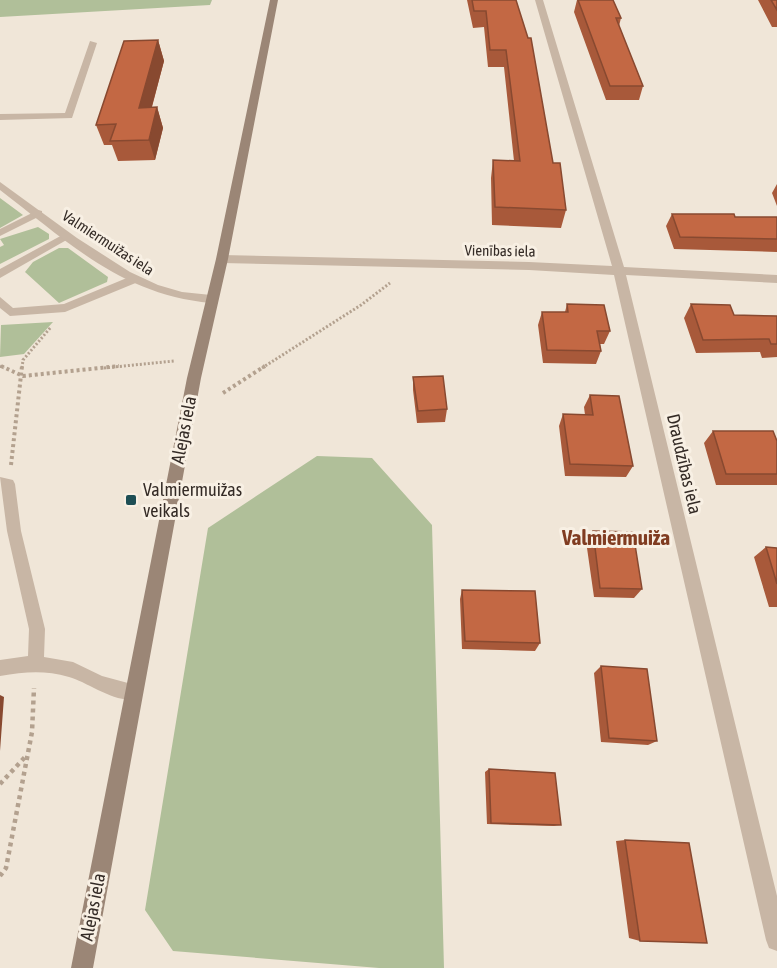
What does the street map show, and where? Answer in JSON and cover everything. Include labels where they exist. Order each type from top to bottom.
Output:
[{"type":"main road","name":"Alejas iela","points":[[82,968],[133,692],[274,0]]},
{"type":"street","name":"Draudzības iela","points":[[539,0],[619,271],[777,940]]},
{"type":"street","name":"Valmiermuižas iela","points":[[0,185],[66,236],[134,279],[159,292],[177,297],[212,299]]},
{"type":"street","name":"Vienības iela","points":[[222,260],[619,271],[777,279]]},
{"type":"lane","points":[[0,117],[69,116],[93,43]]},
{"type":"lane","points":[[0,232],[38,213]]},
{"type":"lane","points":[[0,274],[66,236]]},
{"type":"lane","points":[[0,301],[10,312],[54,310],[134,279]]},
{"type":"lane","points":[[4,484],[7,532],[37,629],[36,663]]},
{"type":"lane","points":[[0,668],[36,663],[73,670],[100,684],[133,692]]},
{"type":"path","points":[[223,393],[361,305],[414,264]]},
{"type":"path","points":[[4,484],[23,360],[56,322],[54,310]]},
{"type":"path","points":[[0,366],[22,376],[174,361]]},
{"type":"path","points":[[0,876],[6,868],[32,732],[36,663]]},
{"type":"path","points":[[0,784],[28,754]]},
{"type":"green space","points":[[0,0],[212,0],[210,5],[0,17]]},
{"type":"green space","points":[[0,198],[23,215],[0,228]]},
{"type":"green space","points":[[38,227],[49,234],[49,239],[0,264],[0,247],[4,245],[0,239]]},
{"type":"green space","points":[[59,248],[68,248],[108,277],[107,282],[59,303],[25,272],[33,262]]},
{"type":"green space","points":[[53,322],[24,354],[0,357],[1,325]]},
{"type":"green space","points":[[317,456],[372,458],[432,525],[444,968],[379,968],[173,951],[145,910],[208,528]]},
{"type":"building","points":[[472,0],[516,0],[528,38],[531,38],[553,163],[560,163],[566,210],[495,207],[493,160],[520,161],[506,50],[490,50],[486,11],[474,11]]},
{"type":"building","points":[[578,0],[613,0],[621,18],[616,18],[643,86],[610,86]]},
{"type":"building","points":[[771,0],[777,0],[777,10]]},
{"type":"building","points":[[158,40],[139,108],[157,107],[149,140],[110,141],[116,124],[96,125],[124,41]]},
{"type":"building","points":[[672,214],[777,217],[777,239],[680,237]]},
{"type":"building","points":[[567,304],[604,305],[610,331],[597,331],[601,351],[547,350],[542,312],[568,312]]},
{"type":"building","points":[[691,304],[730,305],[734,315],[777,316],[777,344],[771,344],[769,339],[703,340]]},
{"type":"building","points":[[443,376],[447,409],[418,411],[413,377]]},
{"type":"building","points":[[590,395],[619,396],[633,466],[570,464],[563,414],[593,415]]},
{"type":"building","points":[[713,431],[773,431],[777,441],[777,474],[726,474]]},
{"type":"building","points":[[593,531],[633,532],[642,589],[600,588]]},
{"type":"building","points":[[766,547],[777,548],[777,584]]},
{"type":"building","points":[[462,590],[535,591],[540,643],[465,641]]},
{"type":"building","points":[[601,666],[647,669],[657,741],[609,738]]},
{"type":"building","points":[[489,769],[555,773],[561,825],[491,823]]},
{"type":"building","points":[[625,840],[689,843],[707,943],[640,941]]},
{"type":"place","name":"Valmiermuižas veikals","points":[[131,500]]},
{"type":"district","name":"Valmiermuiža","points":[[616,538]]}]
